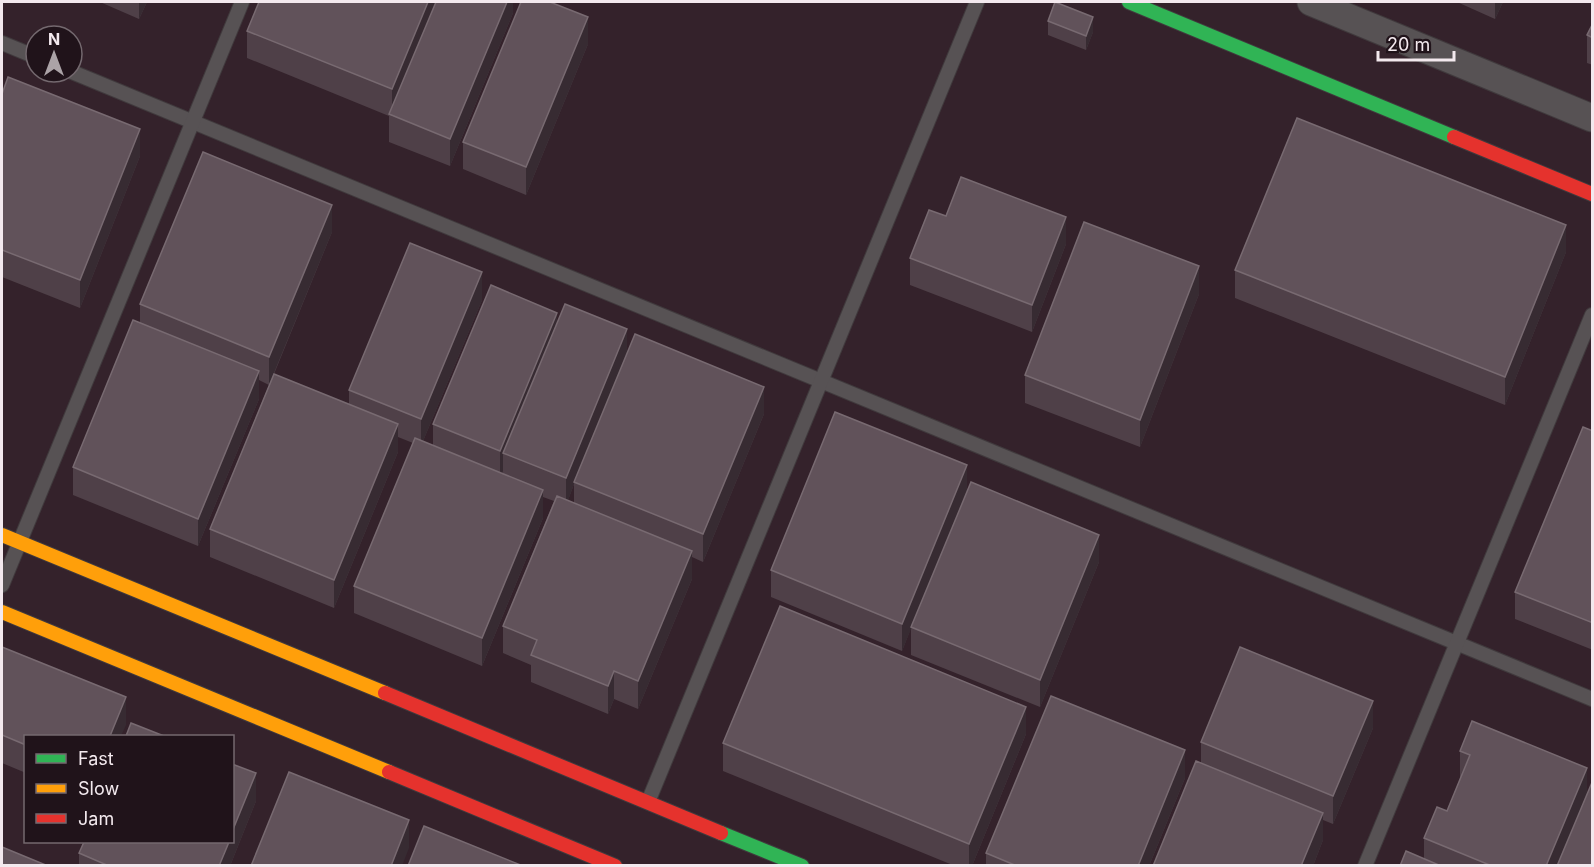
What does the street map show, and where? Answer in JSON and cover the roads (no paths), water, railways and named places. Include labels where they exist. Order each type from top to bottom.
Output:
[{"type":"street","points":[[1129,2],[1593,194]]},
{"type":"street","points":[[1311,2],[1593,118]]},
{"type":"street","points":[[2,535],[802,866]]},
{"type":"street","points":[[2,612],[615,866]]},
{"type":"lane","points":[[2,585],[242,2]]},
{"type":"lane","points":[[648,802],[977,2]]},
{"type":"lane","points":[[2,43],[24,52]]},
{"type":"lane","points":[[84,77],[1593,699]]},
{"type":"lane","points":[[1365,866],[1593,315]]}]
